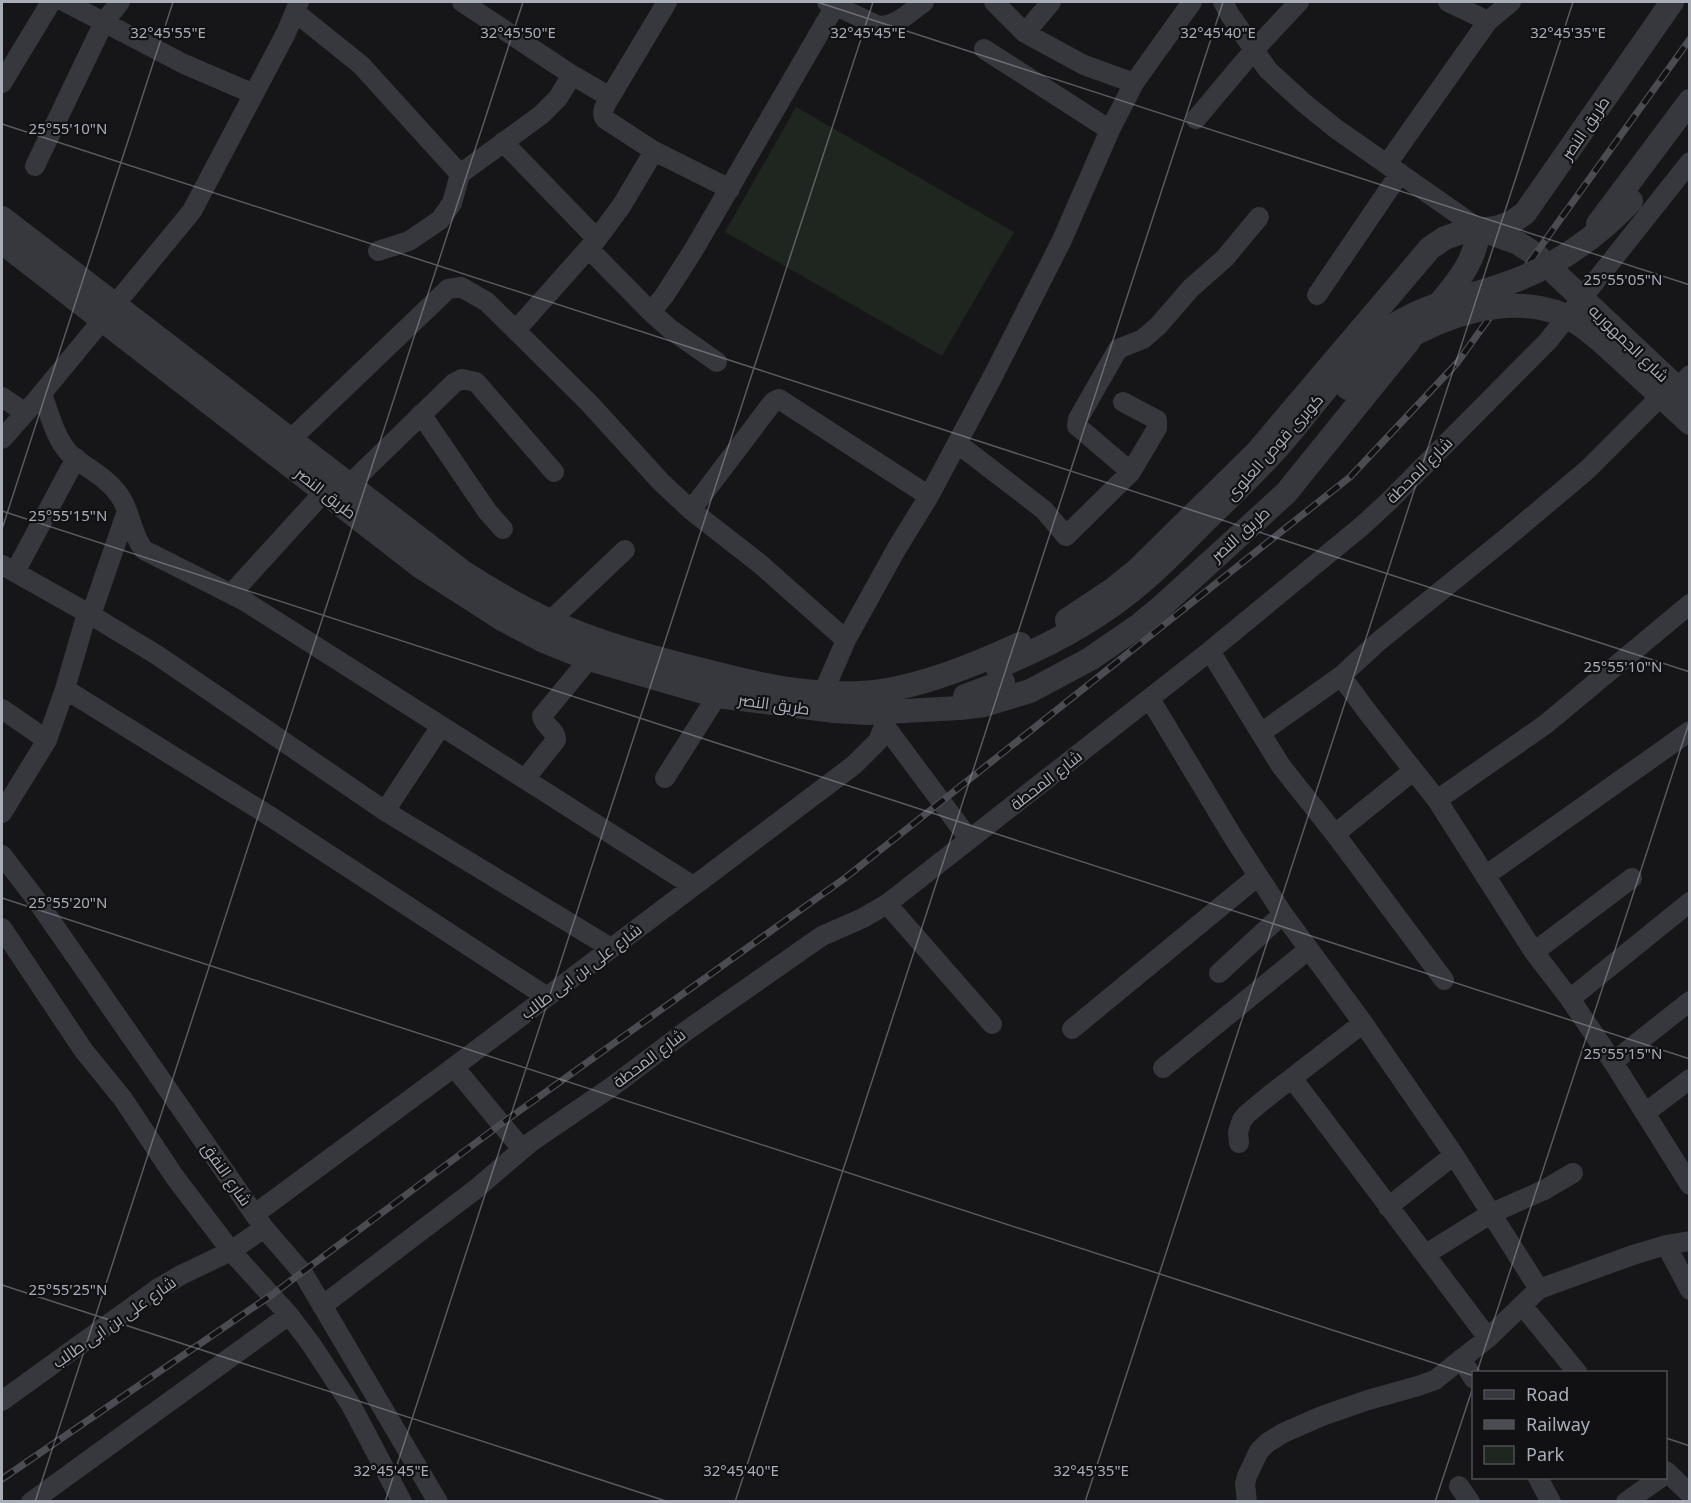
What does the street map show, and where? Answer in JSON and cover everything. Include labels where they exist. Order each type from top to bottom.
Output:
[{"type":"street","points":[[2,83],[51,2]]},
{"type":"street","points":[[65,2],[184,64],[254,94]]},
{"type":"street","points":[[35,166],[104,22],[120,2]]},
{"type":"street","points":[[462,2],[572,75],[610,97]]},
{"type":"street","points":[[667,2],[603,109],[603,117],[654,151],[730,189]]},
{"type":"street","points":[[651,312],[664,296],[730,189],[831,4],[879,26],[887,26],[894,24],[924,2]]},
{"type":"street","points":[[994,2],[1025,33],[1084,65],[1134,83]]},
{"type":"street","points":[[1025,33],[1052,2]]},
{"type":"street","points":[[823,693],[846,640],[929,496],[993,376],[1062,240],[1110,130],[1134,83],[1192,2]]},
{"type":"street","points":[[1223,2],[1268,70],[1304,103],[1479,229]]},
{"type":"street","points":[[1196,118],[1299,2]]},
{"type":"street","points":[[1448,2],[1488,21]]},
{"type":"street","points":[[1317,295],[1488,21],[1511,2]]},
{"type":"street","name":"طريق النصر","points":[[2,242],[109,312],[291,439],[463,572],[506,598],[550,621],[597,640],[666,661],[791,691],[859,693],[913,685],[994,656],[1058,626],[1086,609],[1137,570],[1257,452],[1430,248],[1453,235],[1496,228],[1511,223],[1525,213],[1672,2]]},
{"type":"street","points":[[2,440],[192,211],[286,33],[297,7],[361,65],[460,174]]},
{"type":"street","points":[[984,49],[1110,130]]},
{"type":"street","points":[[378,251],[409,242],[440,220],[452,203],[460,174],[547,110],[558,99],[572,75]]},
{"type":"street","points":[[1558,276],[1689,101]]},
{"type":"street","name":"كوبرى قوص العلوى","points":[[926,710],[1000,674],[1115,604],[1141,583],[1263,464],[1339,374],[1383,332],[1437,303],[1507,284],[1562,259],[1610,223],[1631,201],[1689,127]]},
{"type":"street","points":[[503,142],[651,312],[670,329],[717,362]]},
{"type":"street","points":[[516,330],[593,244],[622,205],[654,151]]},
{"type":"street","name":"شارع المحطة","points":[[322,1306],[476,1189],[522,1149],[808,944],[887,904],[1150,699],[1352,534],[1388,502],[1536,354],[1689,162]]},
{"type":"street","points":[[1131,472],[1081,430],[1077,426],[1078,419],[1118,349],[1143,339],[1158,326],[1191,288],[1225,258],[1259,217]]},
{"type":"street","name":"طريق النصر","points":[[2,218],[109,312],[324,492],[421,567],[502,619],[544,641],[589,659],[717,696],[802,708],[867,713],[888,719],[926,710],[984,705],[1030,691],[1098,654],[1161,607],[1286,493],[1303,474],[1462,275],[1472,261],[1479,229]]},
{"type":"street","name":"شارع الجمهوريه","points":[[1479,229],[1518,243],[1535,254],[1581,298],[1685,388]]},
{"type":"street","points":[[291,439],[448,289],[461,288],[487,302],[589,403],[661,482],[691,510],[759,563],[846,640]]},
{"type":"street","name":"كوبرى قوص العلوى","points":[[823,693],[876,699],[921,695],[1046,664],[1097,636],[1153,594],[1275,474],[1349,387],[1372,364],[1398,344],[1426,327],[1457,316],[1490,308],[1523,306],[1557,312],[1587,328],[1689,423]]},
{"type":"street","points":[[1563,321],[1689,435]]},
{"type":"street","points":[[349,485],[454,383],[462,380],[476,382],[554,472]]},
{"type":"street","points":[[42,393],[63,444],[76,458],[114,487],[122,498],[138,543],[144,550],[232,593],[693,886]]},
{"type":"street","points":[[2,397],[24,412]]},
{"type":"street","points":[[691,510],[773,402],[779,399],[929,496]]},
{"type":"street","points":[[957,442],[1044,510],[1066,536],[1131,472],[1157,428],[1157,420],[1123,402]]},
{"type":"street","points":[[1261,733],[1341,676],[1379,641],[1587,470],[1654,403]]},
{"type":"street","points":[[421,414],[487,511],[502,529]]},
{"type":"street","points":[[76,458],[8,568],[157,656],[385,812],[611,948]]},
{"type":"street","points":[[232,593],[324,492]]},
{"type":"street","points":[[2,813],[47,740],[89,614],[127,511]]},
{"type":"street","points":[[550,621],[625,550]]},
{"type":"street","points":[[1437,800],[1546,724],[1689,604]]},
{"type":"street","points":[[1210,651],[1281,766],[1444,980]]},
{"type":"street","points":[[525,779],[556,740],[555,734],[543,722],[544,712],[589,659]]},
{"type":"street","points":[[1341,676],[1437,800],[1534,952],[1570,999],[1612,1062],[1689,1185]]},
{"type":"street","points":[[65,689],[268,815],[546,997]]},
{"type":"street","points":[[665,778],[717,696]]},
{"type":"street","points":[[1150,699],[1283,914],[1363,1023],[1454,1155],[1539,1289]]},
{"type":"street","points":[[2,709],[47,740]]},
{"type":"street","points":[[888,719],[969,839]]},
{"type":"street","name":"شارع على بن ابى طالب","points":[[2,1401],[157,1289],[231,1251],[259,1221],[454,1067],[854,765],[878,741],[888,719]]},
{"type":"street","points":[[385,812],[441,726]]},
{"type":"street","points":[[1485,876],[1689,731]]},
{"type":"street","points":[[1335,834],[1413,771]]},
{"type":"street","name":"شارع النفق","points":[[2,855],[35,898],[259,1221],[303,1273],[438,1502]]},
{"type":"street","points":[[1072,1029],[1258,876]]},
{"type":"street","points":[[1534,952],[1632,878]]},
{"type":"street","points":[[1570,999],[1689,902]]},
{"type":"street","points":[[887,904],[992,1024]]},
{"type":"street","points":[[1219,973],[1283,914]]},
{"type":"street","points":[[2,928],[84,1051],[123,1099],[168,1167],[231,1251],[312,1344],[351,1405],[402,1502]]},
{"type":"street","points":[[1163,1068],[1308,949]]},
{"type":"street","points":[[1612,1062],[1689,1001]]},
{"type":"street","points":[[1239,1143],[1238,1132],[1242,1120],[1270,1095],[1363,1023]]},
{"type":"street","points":[[454,1067],[522,1149]]},
{"type":"street","points":[[1292,1078],[1488,1338]]},
{"type":"street","points":[[1645,1113],[1689,1078]]},
{"type":"street","points":[[1388,1207],[1454,1155]]},
{"type":"street","points":[[1426,1254],[1492,1213],[1544,1190],[1573,1173]]},
{"type":"street","points":[[1248,1502],[1245,1484],[1259,1451],[1283,1433],[1322,1416],[1435,1380],[1488,1338],[1539,1289],[1633,1255],[1689,1241]]},
{"type":"street","points":[[1666,1245],[1689,1290]]},
{"type":"street","points":[[1522,1305],[1576,1371]]},
{"type":"street","points":[[31,1502],[289,1315]]},
{"type":"street","points":[[1461,1359],[1472,1377]]},
{"type":"street","points":[[1667,1476],[1689,1494]]},
{"type":"street","points":[[1539,1479],[1551,1502]]},
{"type":"street","points":[[1626,1502],[1658,1479]]},
{"type":"green space","points":[[796,107],[1014,232],[942,356],[725,232]]},
{"type":"railway","points":[[2,1479],[273,1294],[501,1124],[845,878],[1350,477],[1457,363],[1690,39]]}]
